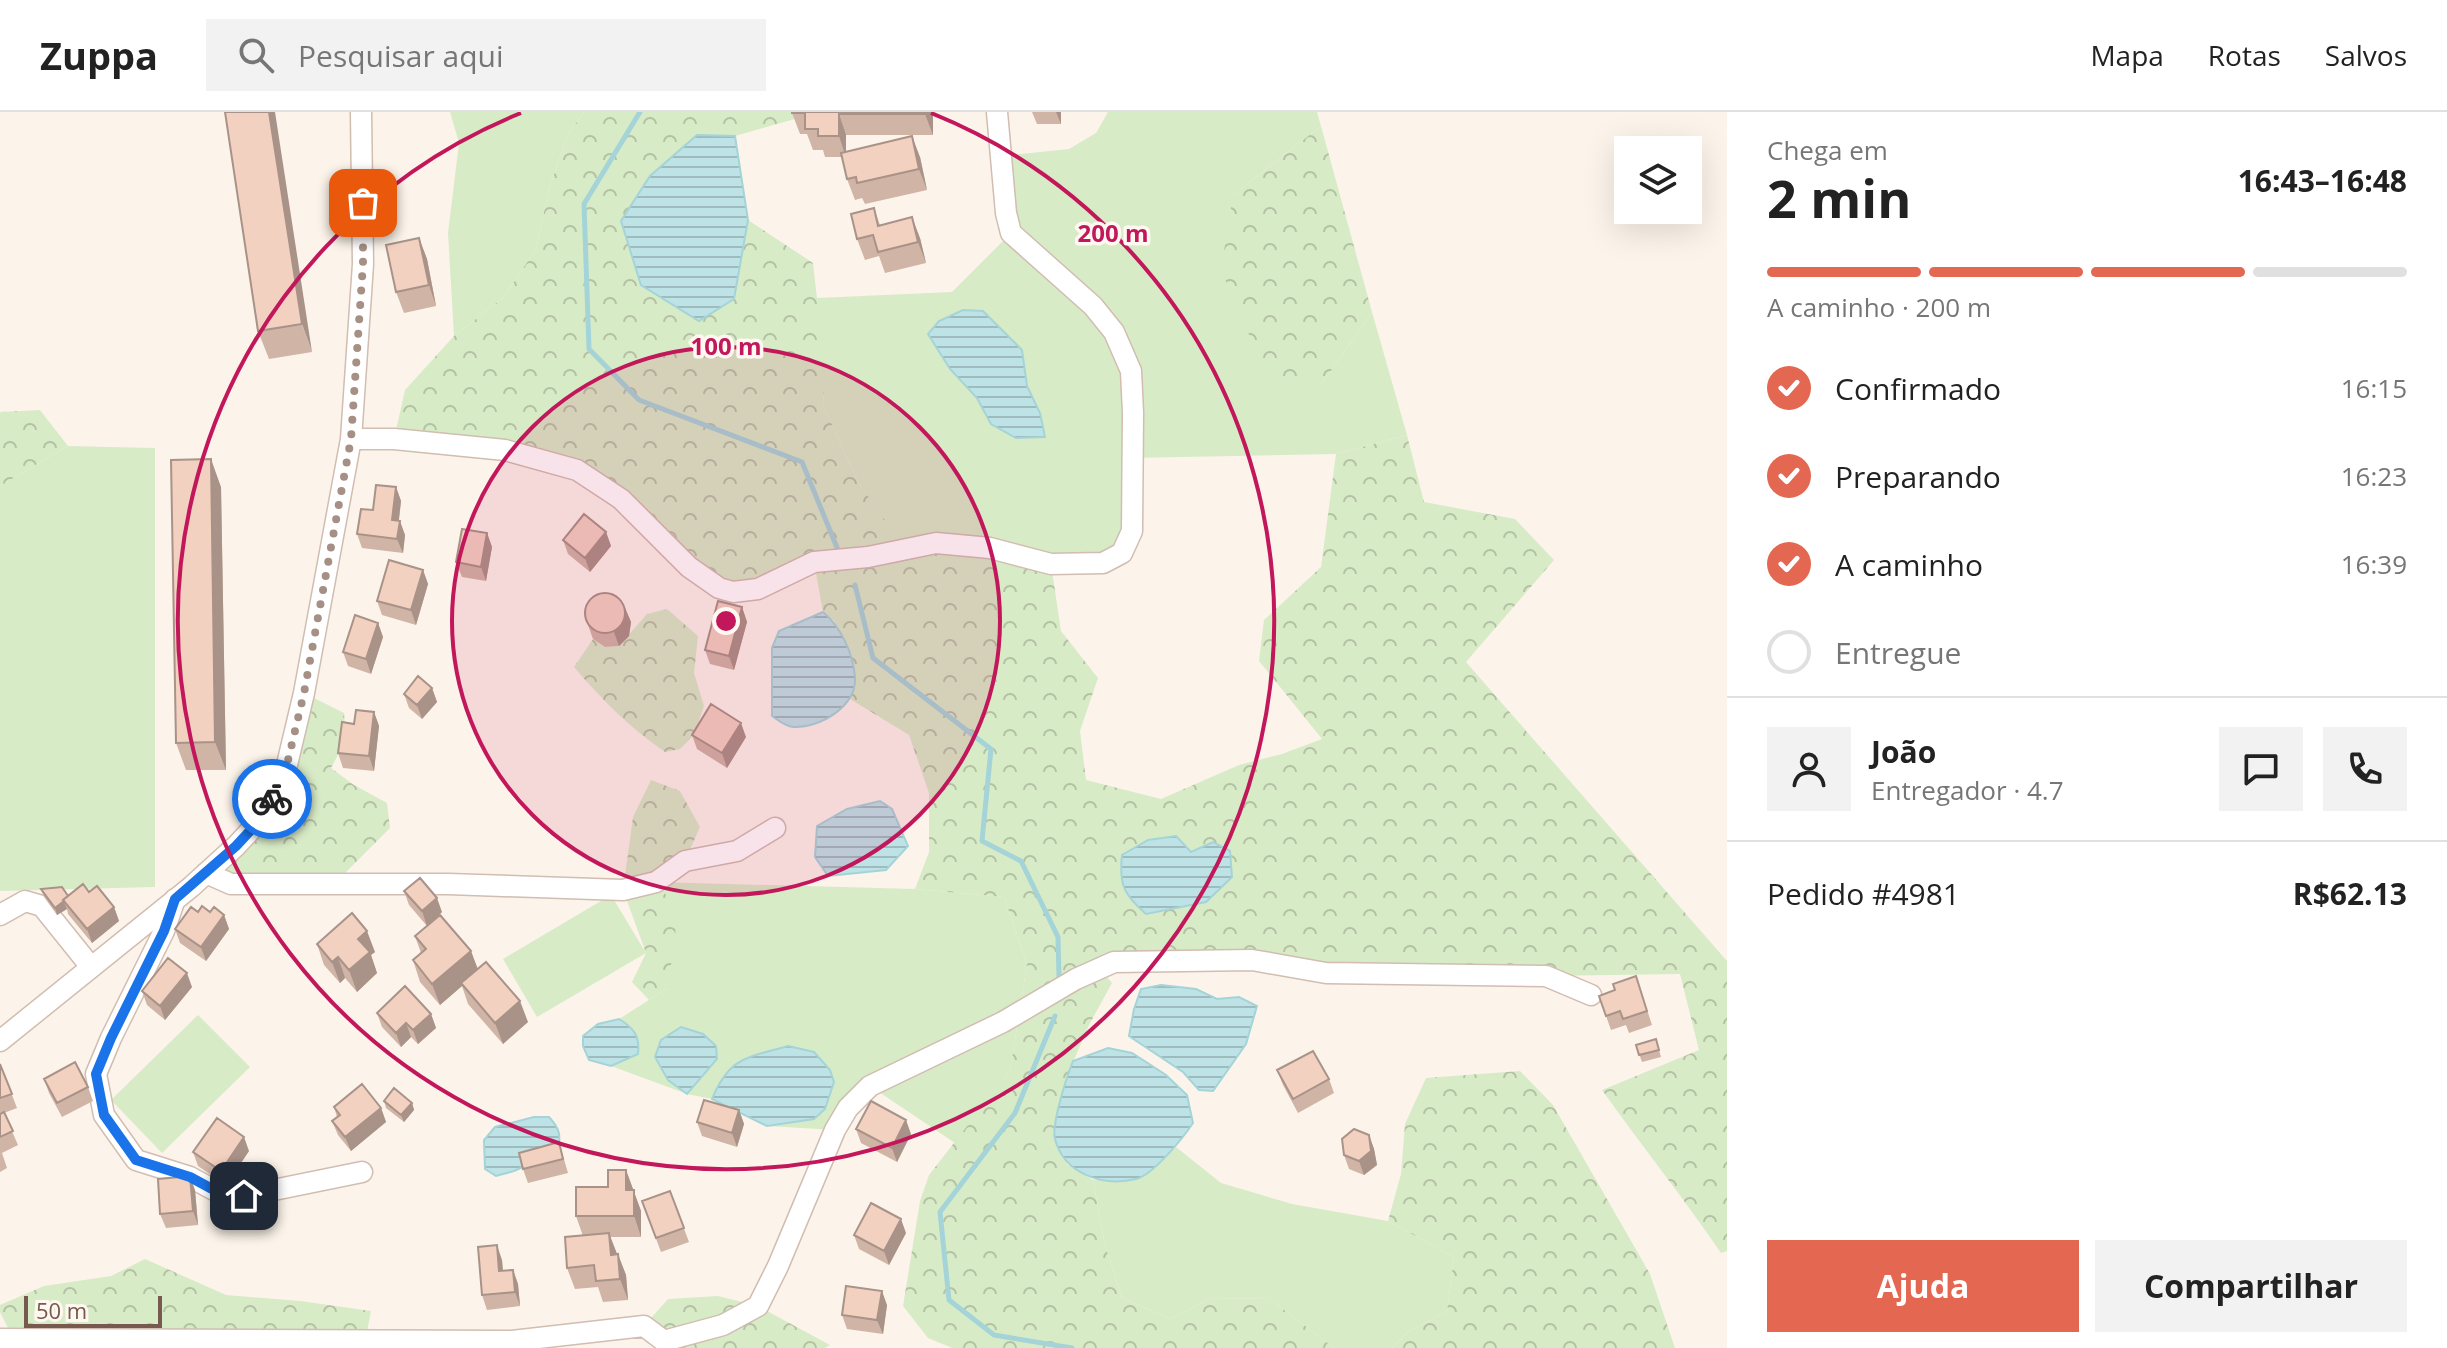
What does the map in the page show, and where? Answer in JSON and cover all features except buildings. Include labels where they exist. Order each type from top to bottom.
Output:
[{"type":"street","points":[[0,1041],[206,873],[262,818],[285,773],[304,693],[351,439],[363,264],[361,112]]},
{"type":"street","points":[[351,439],[394,439],[505,450],[577,470],[621,499],[689,567],[719,588],[733,592],[758,589],[814,562],[868,557],[936,543],[990,548],[1051,564],[1103,563],[1122,553],[1132,531],[1131,371],[1114,332],[1093,306],[1011,233],[1006,213],[997,112]]},
{"type":"street","points":[[206,873],[231,884],[448,884],[623,890],[656,882],[685,861],[737,851],[775,828]]},
{"type":"street","points":[[175,899],[164,931],[96,1074],[104,1115],[136,1160],[190,1177],[214,1190],[244,1196],[362,1172]]},
{"type":"street","points":[[0,915],[25,901],[42,906],[91,967]]},
{"type":"street","points":[[0,1339],[512,1341],[644,1326],[663,1345],[723,1325],[758,1306],[835,1130],[848,1108],[870,1086],[1003,1022],[1076,979],[1114,962],[1252,960],[1326,973],[1546,976],[1591,995]]},
{"type":"green space","points":[[450,112],[584,112],[568,134],[549,189],[536,249],[504,297],[454,336],[448,233],[459,143]]},
{"type":"green space","points":[[584,112],[798,112],[795,119],[735,136],[697,135],[734,299],[748,220],[813,263],[821,334],[824,407],[858,482],[905,549],[1051,564],[1061,631],[1098,678],[1080,731],[1086,780],[1161,799],[1239,765],[1322,739],[1259,661],[1264,620],[1321,567],[1336,454],[1407,435],[1424,502],[1515,519],[1554,560],[1466,662],[1727,961],[1727,1251],[1721,1253],[1602,1090],[1699,1050],[1680,974],[1546,976],[1252,960],[1100,969],[1112,983],[1089,1025],[1065,1081],[1067,1164],[1093,1180],[1105,1245],[1122,1298],[1171,1319],[1211,1298],[1270,1299],[1334,1348],[952,1348],[928,1338],[903,1306],[920,1201],[929,1175],[1010,1071],[1027,964],[1004,897],[915,889],[929,852],[929,793],[909,735],[850,699],[856,679],[834,621],[823,612],[814,563],[733,592],[621,500],[563,466],[394,439],[405,390],[454,336],[504,297],[536,249],[549,189],[568,134]]},
{"type":"green space","points":[[1108,112],[1317,112],[1321,126],[1233,195],[1321,385],[1372,312],[1407,435],[1336,454],[1133,458],[1132,531],[1103,563],[904,549],[858,482],[824,407],[817,298],[952,292],[1011,233],[1001,156],[1069,149],[1096,133]]},
{"type":"green space","points":[[1321,126],[1372,312],[1321,385],[1267,376],[1221,270],[1233,195]]},
{"type":"green space","points":[[40,410],[68,446],[0,486],[0,412]]},
{"type":"green space","points":[[68,446],[155,448],[155,887],[0,891],[0,486]]},
{"type":"green space","points":[[667,609],[698,636],[694,673],[704,706],[694,735],[680,749],[665,752],[617,713],[574,667],[593,639],[605,647],[619,646],[647,614]]},
{"type":"green space","points":[[304,693],[344,713],[346,740],[331,768],[387,803],[390,828],[334,884],[206,873],[262,818]]},
{"type":"green space","points":[[651,780],[680,791],[700,827],[685,861],[657,882],[678,912],[668,988],[649,1000],[632,982],[646,953],[623,890],[633,817]]},
{"type":"green space","points":[[656,882],[915,889],[1004,897],[1027,964],[1010,1071],[955,1143],[870,1086],[835,1130],[767,1126],[712,1099],[687,1094],[611,1066],[638,1054],[635,1033],[619,1019],[668,988]]},
{"type":"green space","points":[[611,895],[646,953],[537,1017],[503,959]]},
{"type":"green space","points":[[198,1015],[250,1067],[162,1153],[111,1100]]},
{"type":"green space","points":[[1520,1071],[1553,1105],[1650,1274],[1675,1348],[1392,1348],[1409,1331],[1447,1311],[1454,1257],[1388,1221],[1401,1174],[1405,1124],[1426,1078]]},
{"type":"green space","points":[[1176,1147],[1221,1183],[1292,1204],[1388,1221],[1454,1257],[1447,1311],[1409,1331],[1392,1348],[1334,1348],[1270,1299],[1211,1298],[1171,1319],[1122,1298],[1105,1245],[1093,1180],[1138,1179]]},
{"type":"green space","points":[[145,1259],[226,1295],[371,1311],[365,1342],[13,1338],[0,1312],[0,1305],[44,1286],[111,1276]]},
{"type":"green space","points":[[718,1296],[758,1306],[830,1345],[825,1348],[662,1348],[644,1326],[668,1299]]},
{"type":"water","points":[[697,135],[735,136],[748,220],[734,299],[699,321],[641,285],[621,221],[650,176]]},
{"type":"water","points":[[963,310],[983,311],[1022,350],[1027,386],[1040,413],[1045,437],[1016,438],[991,424],[977,398],[950,369],[928,334],[939,321]]},
{"type":"water","points":[[823,612],[841,633],[849,650],[854,668],[854,688],[843,706],[825,720],[804,726],[788,726],[772,716],[772,648],[779,631]]},
{"type":"water","points":[[880,801],[892,809],[908,846],[886,870],[828,876],[815,857],[817,826],[847,809]]},
{"type":"water","points":[[1176,836],[1191,852],[1213,842],[1230,851],[1232,877],[1206,902],[1146,914],[1124,888],[1122,855],[1148,840]]},
{"type":"water","points":[[1161,985],[1196,989],[1217,999],[1239,997],[1257,1006],[1246,1044],[1213,1091],[1199,1090],[1183,1072],[1129,1036],[1141,989]]},
{"type":"water","points":[[619,1019],[635,1033],[638,1054],[611,1066],[589,1060],[583,1046],[583,1036],[598,1024]]},
{"type":"water","points":[[681,1027],[703,1034],[716,1046],[717,1059],[687,1094],[668,1080],[655,1057],[661,1040]]},
{"type":"water","points":[[788,1046],[814,1052],[830,1070],[834,1082],[825,1109],[814,1119],[767,1126],[712,1099],[733,1066]]},
{"type":"water","points":[[1108,1048],[1132,1053],[1166,1075],[1187,1095],[1193,1123],[1159,1163],[1136,1179],[1111,1181],[1086,1175],[1067,1161],[1055,1139],[1057,1112],[1073,1061]]},
{"type":"water","points":[[534,1117],[549,1117],[555,1125],[559,1136],[558,1151],[496,1176],[485,1169],[484,1140],[495,1127]]},
{"type":"waterway","points":[[640,112],[584,204],[589,349],[639,400],[802,462],[838,550]]},
{"type":"waterway","points":[[855,585],[873,658],[991,749],[982,841],[1021,861],[1058,937],[1059,977]]},
{"type":"waterway","points":[[1055,1016],[1015,1113],[940,1212],[949,1300],[994,1335],[1072,1348]]},
{"type":"way so far","points":[[272,799],[285,773],[304,693],[351,439],[363,264],[363,203]]},
{"type":"route","points":[[244,1196],[214,1190],[190,1177],[136,1160],[104,1115],[96,1074],[164,931],[175,899],[236,846],[262,818],[272,799]]}]
